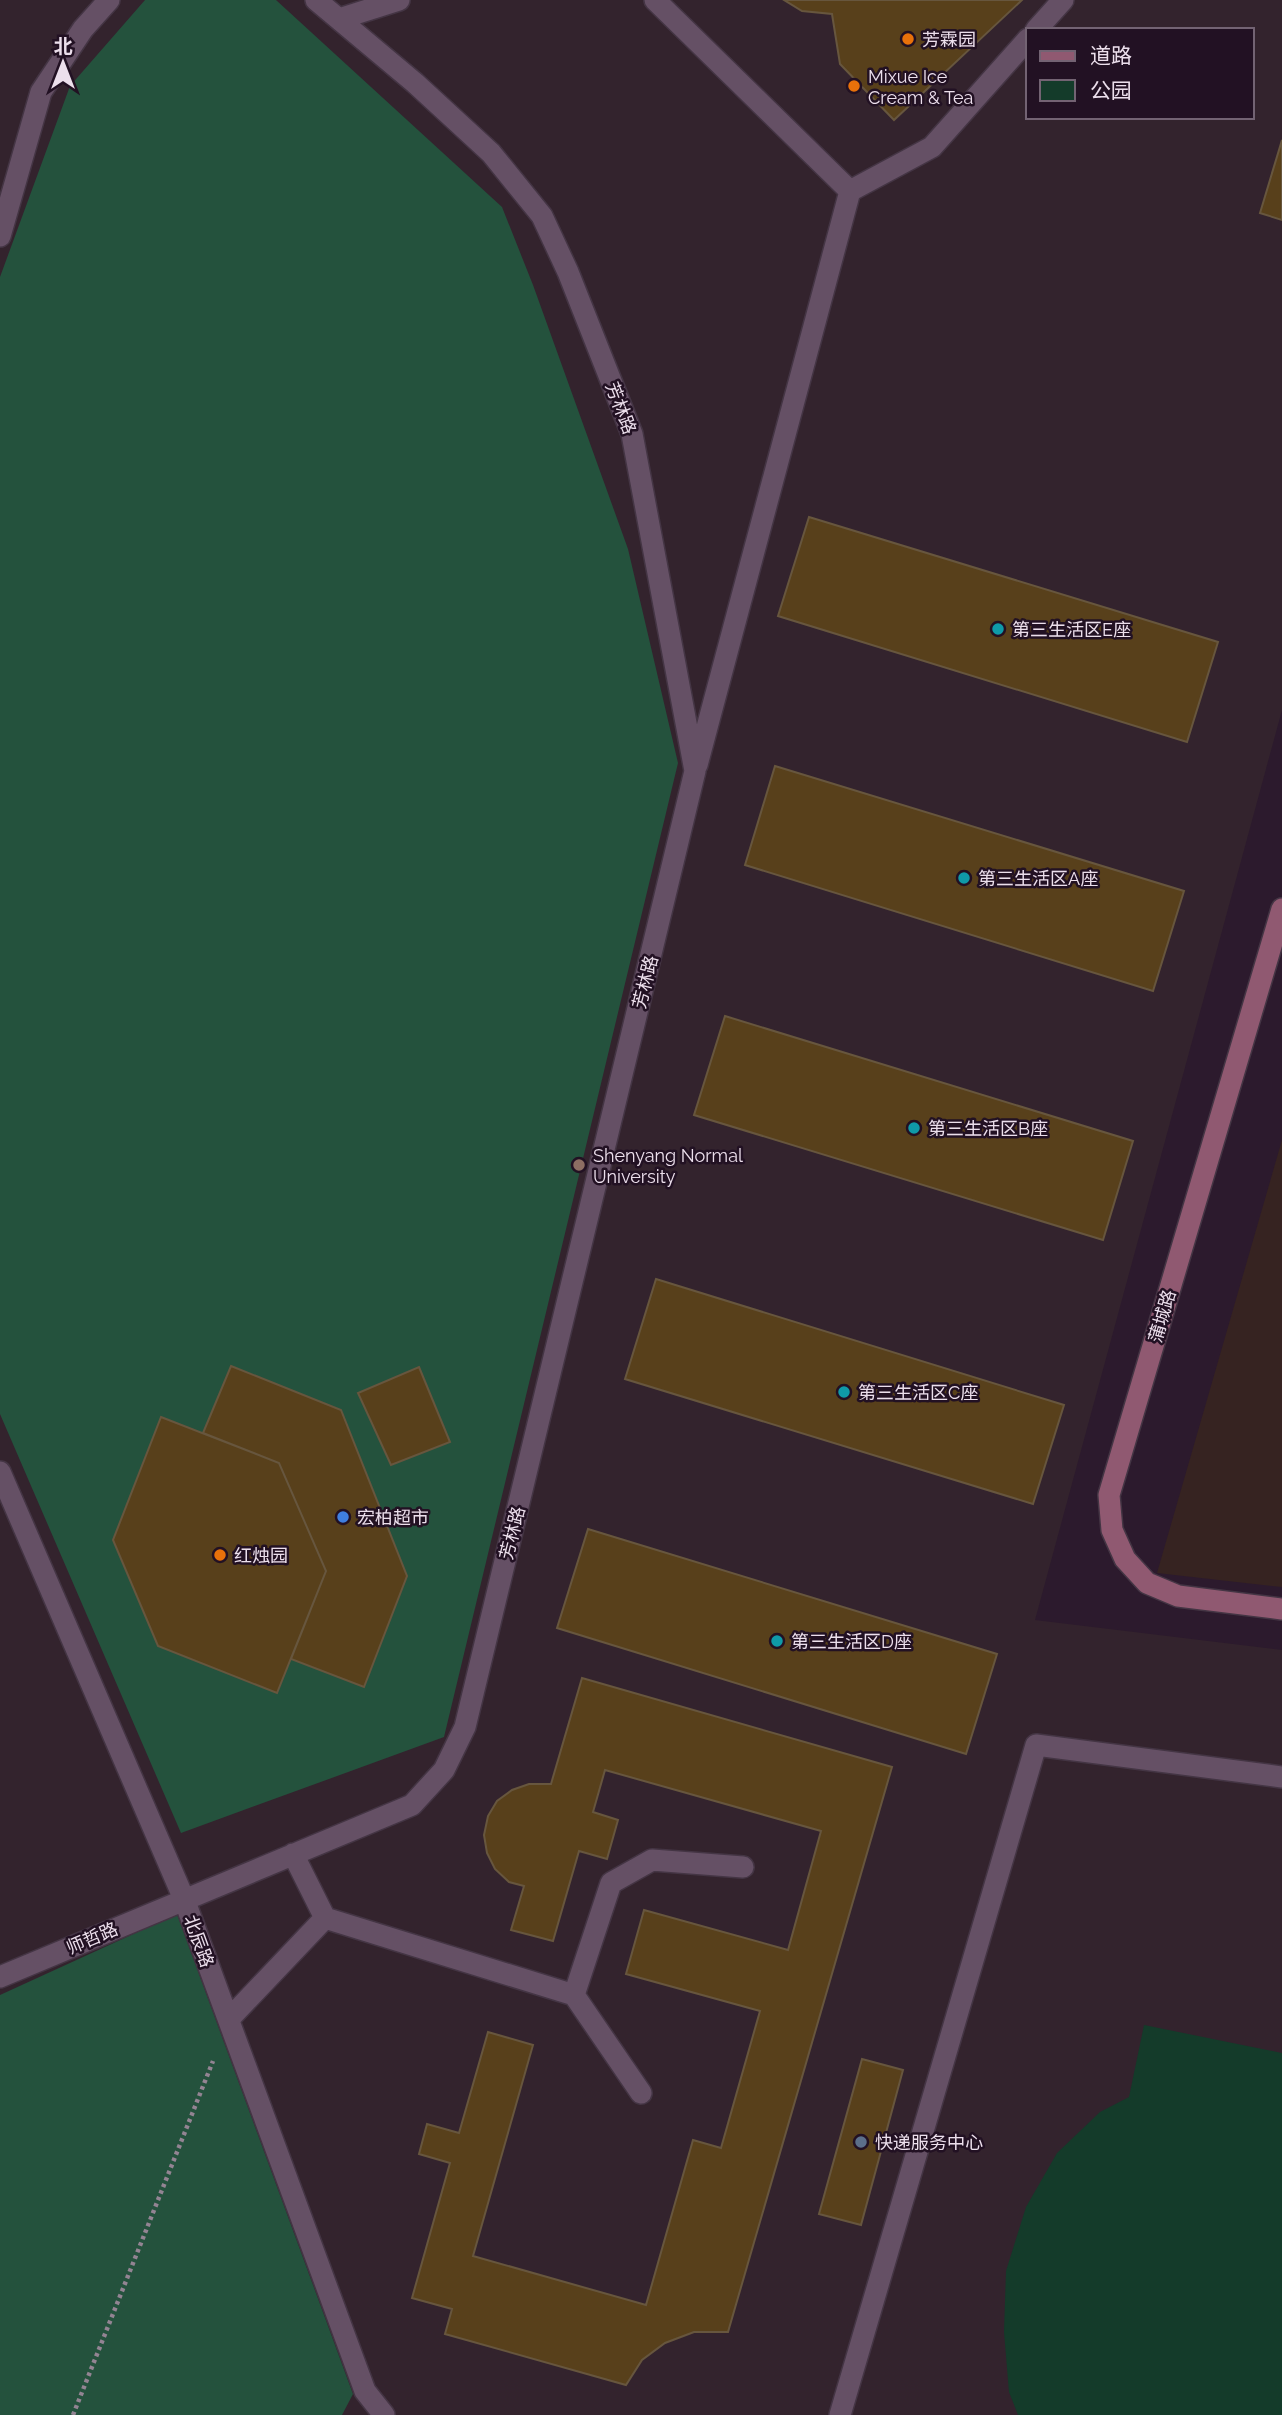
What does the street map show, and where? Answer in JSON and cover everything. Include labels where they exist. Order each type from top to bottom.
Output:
[{"type":"street","points":[[0,236],[41,92],[83,29],[109,0]]},
{"type":"street","name":"芳林路","points":[[184,1899],[412,1805],[444,1770],[465,1727],[695,771],[632,434],[568,272],[542,216],[491,153],[415,83],[316,0]]},
{"type":"street","points":[[339,19],[399,0]]},
{"type":"street","points":[[655,0],[850,191]]},
{"type":"street","points":[[1039,28],[1063,0]]},
{"type":"street","points":[[695,771],[850,191],[932,146],[1026,41]]},
{"type":"street","name":"蒲城路","points":[[1282,909],[1109,1494],[1112,1530],[1125,1559],[1147,1583],[1178,1595],[1282,1609]]},
{"type":"street","name":"北辰路","points":[[0,1472],[184,1899],[365,2391],[384,2415]]},
{"type":"street","points":[[841,2415],[1036,1745],[1282,1777]]},
{"type":"street","points":[[293,1854],[325,1918],[574,1995],[641,2093]]},
{"type":"street","points":[[574,1995],[611,1883],[652,1860],[743,1867]]},
{"type":"street","name":"师哲路","points":[[0,1977],[184,1899]]},
{"type":"street","points":[[229,2020],[325,1918]]},
{"type":"path","points":[[73,2415],[229,2020]]},
{"type":"shaded area","name":"Shenyang Normal University","points":[[0,0],[1282,0],[1282,710],[1035,1620],[1282,1650],[1282,2415],[0,2415]]},
{"type":"shaded area","points":[[1282,1140],[1282,1587],[1157,1573]]},
{"type":"green space","points":[[145,0],[276,0],[502,207],[533,285],[628,549],[678,763],[444,1737],[181,1833],[0,1414],[0,277],[70,86]]},
{"type":"green space","points":[[177,1914],[353,2394],[342,2415],[0,2415],[0,1995]]},
{"type":"green space","points":[[1144,2025],[1282,2053],[1282,2415],[1018,2415],[1009,2392],[1004,2332],[1006,2271],[1026,2207],[1057,2153],[1100,2112],[1129,2097]]},
{"type":"building","name":"芳霖园","points":[[784,0],[1022,0],[894,120],[840,64],[832,14],[802,11]]},
{"type":"building","points":[[1282,140],[1282,220],[1260,213]]},
{"type":"building","name":"第三生活区E座","points":[[809,517],[1218,642],[1187,742],[778,616]]},
{"type":"building","name":"第三生活区A座","points":[[775,766],[1184,891],[1153,991],[745,865]]},
{"type":"building","name":"第三生活区B座","points":[[725,1016],[1133,1141],[1103,1240],[694,1115]]},
{"type":"building","name":"第三生活区C座","points":[[656,1279],[1064,1405],[1033,1504],[625,1379]]},
{"type":"building","name":"宏柏超市","points":[[231,1366],[341,1410],[407,1576],[364,1687],[291,1659],[326,1571],[279,1463],[203,1433]]},
{"type":"building","points":[[419,1367],[450,1442],[391,1465],[358,1393]]},
{"type":"building","name":"红烛园","points":[[161,1417],[279,1463],[326,1571],[277,1693],[158,1646],[113,1540]]},
{"type":"building","name":"第三生活区D座","points":[[588,1529],[997,1654],[966,1754],[557,1628]]},
{"type":"building","points":[[582,1678],[892,1767],[728,2332],[694,2332],[665,2343],[642,2360],[626,2385],[445,2334],[452,2309],[412,2298],[450,2163],[419,2154],[427,2124],[459,2133],[488,2032],[533,2045],[473,2256],[646,2305],[693,2140],[721,2148],[760,2011],[626,1974],[644,1910],[788,1950],[821,1831],[605,1770],[593,1812],[618,1820],[607,1859],[579,1851],[553,1941],[511,1930],[524,1886],[509,1882],[495,1869],[487,1853],[484,1835],[488,1816],[497,1801],[512,1790],[529,1784],[551,1784]]},
{"type":"building","name":"快递服务中心","points":[[862,2059],[903,2070],[861,2225],[819,2214]]},
{"type":"place","name":"芳霖园","points":[[908,39]]},
{"type":"place","name":"Mixue Ice Cream & Tea","points":[[854,86]]},
{"type":"place","name":"第三生活区E座","points":[[998,629]]},
{"type":"place","name":"第三生活区A座","points":[[964,878]]},
{"type":"place","name":"第三生活区B座","points":[[914,1128]]},
{"type":"place","name":"Shenyang Normal University","points":[[579,1165]]},
{"type":"place","name":"第三生活区C座","points":[[844,1392]]},
{"type":"place","name":"宏柏超市","points":[[343,1517]]},
{"type":"place","name":"红烛园","points":[[220,1555]]},
{"type":"place","name":"第三生活区D座","points":[[777,1641]]},
{"type":"place","name":"快递服务中心","points":[[861,2142]]}]
